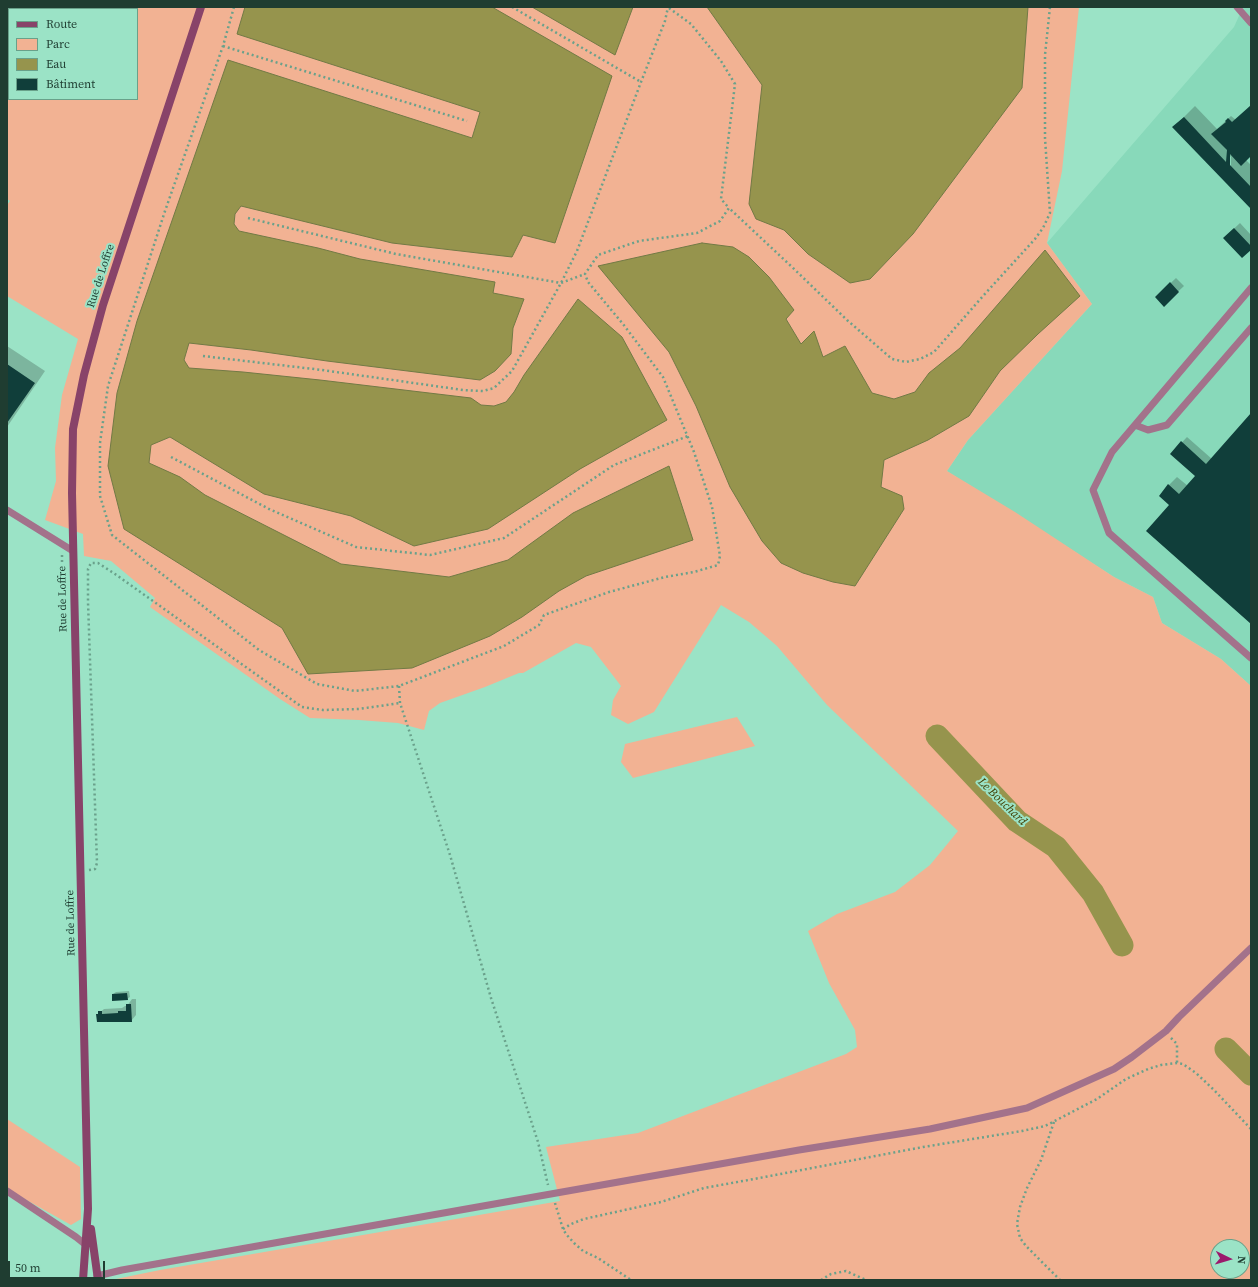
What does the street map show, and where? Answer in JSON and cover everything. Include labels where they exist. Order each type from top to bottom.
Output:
[{"type":"main road","name":"Rue de Loffre","points":[[83,1280],[88,1209],[73,551],[73,440],[80,391],[109,286],[201,7]]},
{"type":"main road","name":"Rue de Loffre","points":[[88,1209],[98,1278]]},
{"type":"lane","points":[[1237,7],[1251,23]]},
{"type":"lane","points":[[1251,288],[1112,452],[1093,490],[1109,533],[1251,658]]},
{"type":"lane","points":[[1135,424],[1148,430],[1166,425],[1251,328]]},
{"type":"lane","points":[[7,510],[73,551]]},
{"type":"lane","points":[[98,1278],[550,1194],[799,1150],[930,1129],[1027,1108],[1114,1069],[1166,1031],[1179,1016],[1251,948]]},
{"type":"lane","points":[[7,1191],[86,1245]]},
{"type":"path","points":[[234,7],[223,46],[165,210],[108,386],[100,443],[100,496],[112,535],[259,650],[317,684],[355,691],[398,686],[504,646],[539,626],[544,615],[609,592],[718,565],[720,556],[712,507],[688,436],[663,377],[588,282],[585,274]]},
{"type":"path","points":[[512,7],[641,82]]},
{"type":"path","points":[[203,356],[322,370],[463,390],[483,391],[494,388],[512,371],[577,251],[665,21],[668,8],[692,24],[721,61],[735,84],[721,199],[847,320],[892,359],[906,362],[920,359],[934,352],[1035,239],[1043,228],[1050,213],[1045,130],[1045,55],[1050,7]]},
{"type":"path","points":[[223,46],[467,121]]},
{"type":"path","points":[[248,218],[396,254],[561,283],[585,274],[598,255],[639,241],[697,233],[720,221],[729,208]]},
{"type":"path","points":[[171,457],[269,510],[356,547],[430,554],[504,538],[614,465],[688,436]]},
{"type":"path","points":[[97,863],[88,582],[88,569],[91,563],[98,563],[111,571],[302,707],[323,710],[359,709],[400,703]]},
{"type":"path","points":[[398,686],[400,703],[450,855],[491,998],[538,1142],[550,1194],[557,1208],[558,1217],[566,1234],[582,1250],[598,1258],[631,1280]]},
{"type":"path","points":[[1166,1031],[1177,1044],[1177,1063]]},
{"type":"path","points":[[563,1229],[584,1219],[661,1202],[704,1188],[1045,1126],[1097,1099],[1126,1079],[1161,1065],[1177,1063],[1183,1064],[1196,1073],[1251,1129]]},
{"type":"path","points":[[1055,1121],[1041,1160],[1020,1206],[1017,1224],[1020,1238],[1026,1246],[1060,1280]]},
{"type":"path","points":[[821,1280],[831,1274],[846,1271],[866,1280]]},
{"type":"shaded area","points":[[1243,7],[1251,7],[1251,686],[1221,659],[1162,623],[1153,597],[1114,577],[947,471],[968,440],[1092,304],[1047,243],[1234,27]]},
{"type":"green space","points":[[7,7],[1079,7],[1062,171],[1047,243],[1092,304],[968,440],[947,471],[1015,512],[1114,577],[1153,597],[1162,623],[1221,659],[1251,686],[1251,1280],[111,1280],[160,1270],[560,1201],[546,1147],[638,1133],[846,1054],[857,1047],[855,1030],[829,983],[808,931],[837,914],[895,892],[930,865],[958,831],[827,705],[777,646],[749,622],[721,605],[654,712],[628,724],[611,715],[613,700],[621,686],[591,647],[576,643],[523,673],[519,673],[440,703],[429,711],[424,730],[398,723],[310,718],[280,699],[150,607],[155,598],[111,561],[84,556],[83,534],[45,520],[56,481],[55,448],[62,395],[78,339],[7,296],[7,205],[10,201],[7,199]]},
{"type":"green space","points":[[737,717],[755,746],[633,778],[621,762],[625,744]]},
{"type":"green space","points":[[7,1119],[80,1167],[81,1219],[71,1225],[7,1189]]},
{"type":"water","points":[[245,7],[492,7],[612,76],[555,243],[523,235],[512,257],[392,243],[241,206],[235,214],[234,224],[239,231],[318,248],[360,259],[495,282],[493,293],[524,299],[513,328],[511,354],[495,371],[480,380],[189,343],[184,360],[189,368],[320,380],[471,398],[481,405],[494,406],[506,402],[514,392],[524,375],[578,299],[622,337],[667,420],[580,469],[488,529],[414,546],[351,516],[264,494],[170,437],[151,445],[149,463],[180,477],[205,495],[341,564],[449,577],[508,560],[573,513],[669,466],[693,540],[586,576],[559,591],[522,617],[490,636],[412,668],[308,674],[282,628],[124,529],[108,466],[117,393],[137,321],[228,60],[472,138],[480,112],[237,34]]},
{"type":"water","points":[[532,7],[633,7],[615,55]]},
{"type":"water","points":[[707,7],[1028,7],[1022,88],[913,234],[870,279],[850,283],[808,254],[784,230],[756,219],[749,204],[762,85]]},
{"type":"water","points":[[702,243],[733,247],[749,257],[769,277],[794,310],[786,319],[801,344],[814,331],[823,357],[845,346],[872,393],[894,399],[915,392],[929,373],[960,348],[1045,250],[1080,296],[1000,371],[969,416],[928,440],[884,460],[881,487],[902,496],[904,509],[855,586],[833,582],[803,573],[781,563],[762,541],[730,487],[696,406],[669,352],[598,266]]},
{"type":"building","points":[[1250,106],[1251,156],[1241,166],[1230,154],[1230,165],[1251,187],[1251,209],[1172,127],[1184,117],[1226,162],[1227,150],[1211,134],[1226,122],[1225,121],[1228,118],[1232,122]]},
{"type":"building","points":[[1234,228],[1251,246],[1251,250],[1242,258],[1223,238]]},
{"type":"building","points":[[1170,282],[1179,292],[1164,307],[1155,297]]},
{"type":"building","points":[[7,364],[35,383],[7,423]]},
{"type":"building","points":[[1251,413],[1251,624],[1146,531],[1169,505],[1159,496],[1168,484],[1179,494],[1195,476],[1170,454],[1181,441],[1206,464]]},
{"type":"building","points":[[127,993],[128,1000],[112,1001],[112,994]]},
{"type":"building","points":[[126,1004],[131,1004],[132,1022],[97,1022],[96,1014],[98,1014],[98,1011],[102,1011],[102,1014],[126,1011]]},
{"type":"waterway","name":"Le Bouchard","points":[[937,736],[1017,821],[1056,847],[1093,893],[1122,945]]},
{"type":"waterway","name":"Le Bouchard","points":[[1226,1049],[1251,1074]]}]
